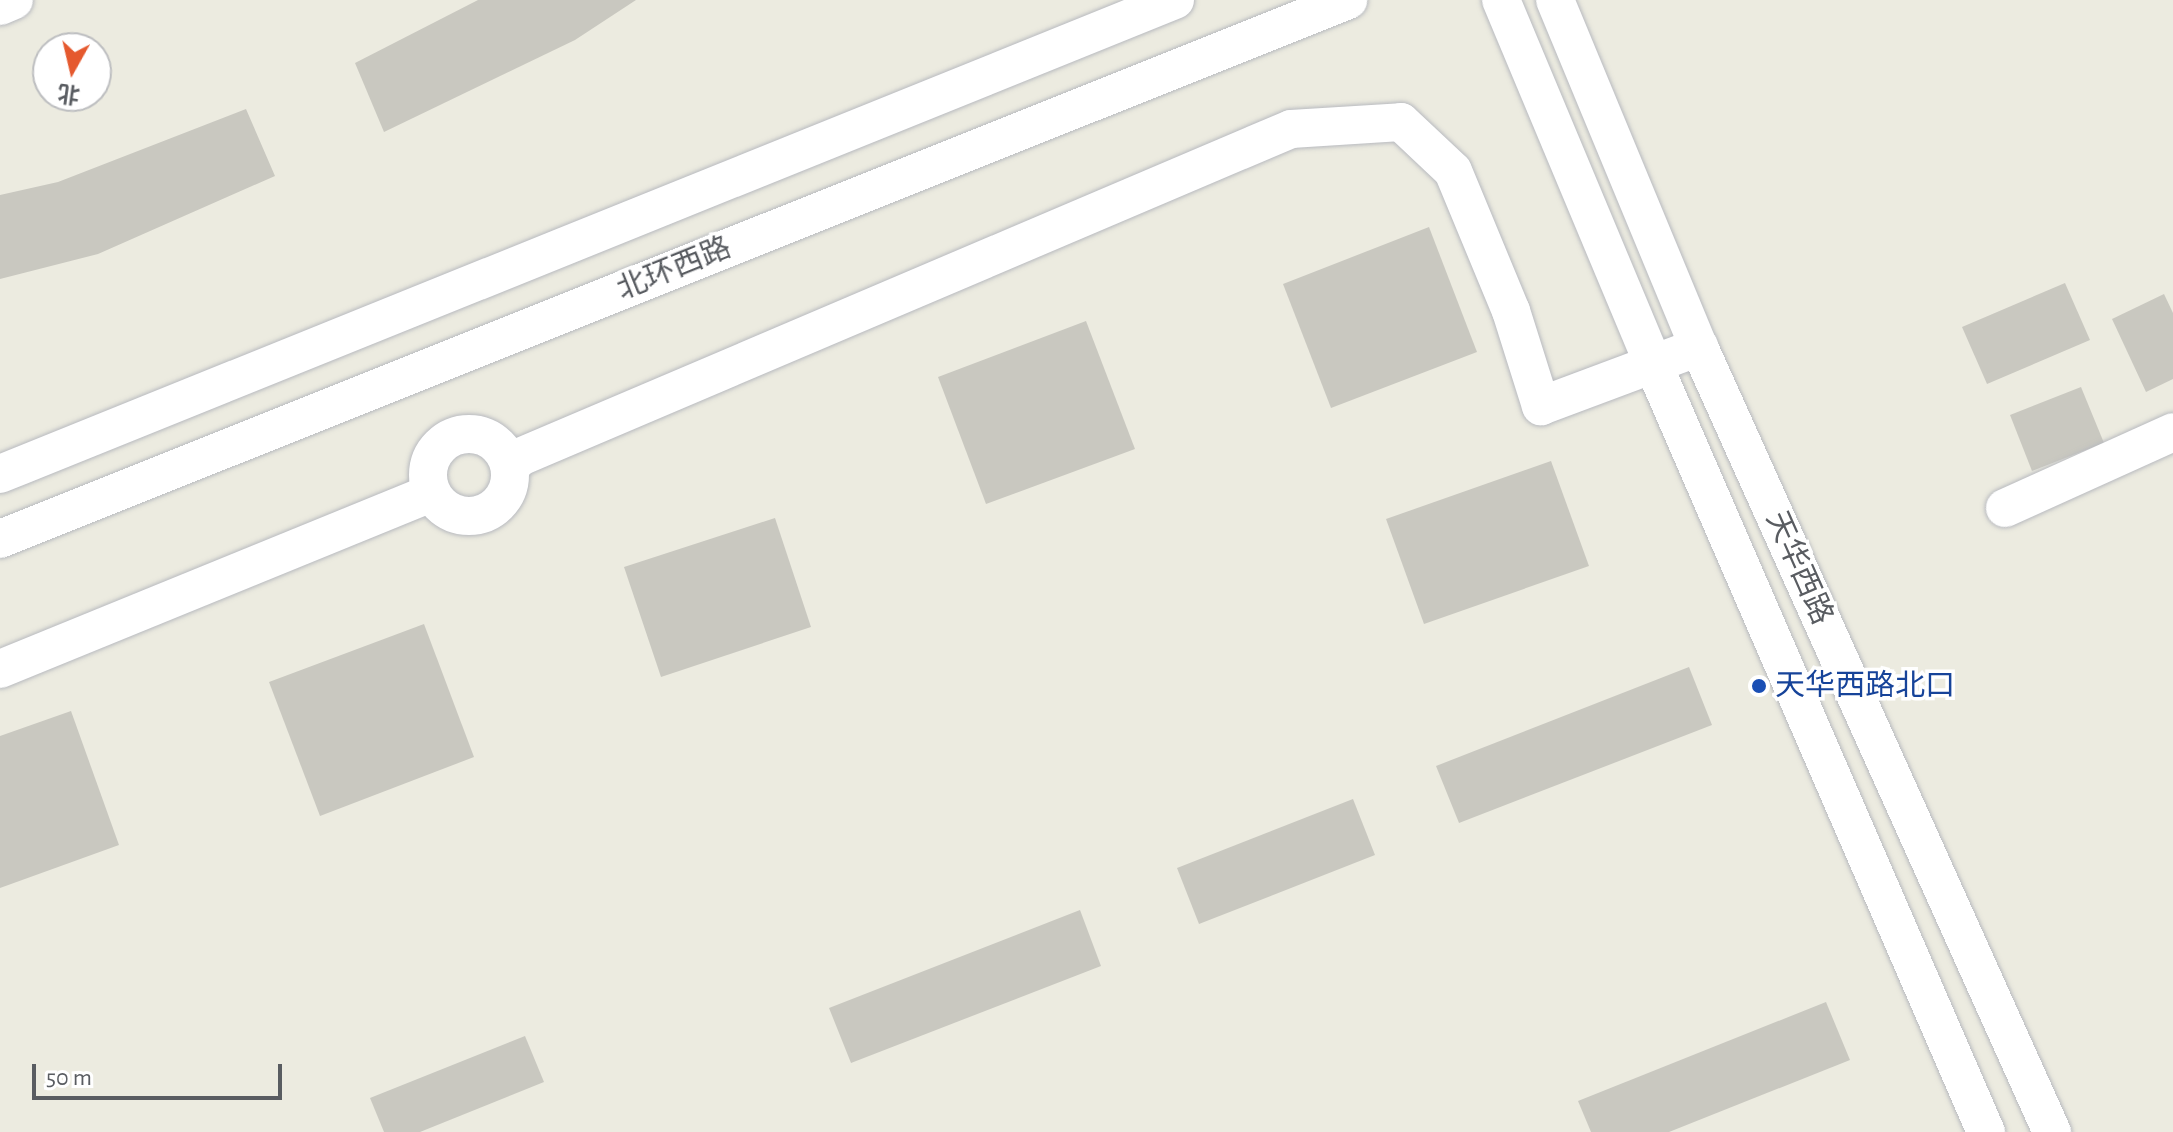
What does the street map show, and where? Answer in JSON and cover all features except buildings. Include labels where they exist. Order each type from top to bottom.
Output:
[{"type":"street","points":[[0,6],[14,0]]},
{"type":"street","name":"北环西路","points":[[0,474],[1175,0]]},
{"type":"street","name":"北环西路","points":[[0,539],[1348,0]]},
{"type":"street","name":"天华西路","points":[[1501,0],[1654,366],[1986,1132]]},
{"type":"street","name":"天华西路","points":[[1555,0],[1699,347],[2052,1132]]},
{"type":"street","points":[[510,467],[520,457],[1291,129],[1401,122],[1453,171],[1511,311],[1541,406],[1699,347]]},
{"type":"street","points":[[2005,508],[2173,432]]},
{"type":"street","points":[[479,434],[500,446],[510,467],[508,491],[493,509],[470,517],[447,511],[431,493],[427,470],[431,459],[436,448],[456,435],[479,434]]},
{"type":"street","points":[[0,669],[431,493]]},
{"type":"place","name":"天华西路北口","points":[[1759,686]]}]
